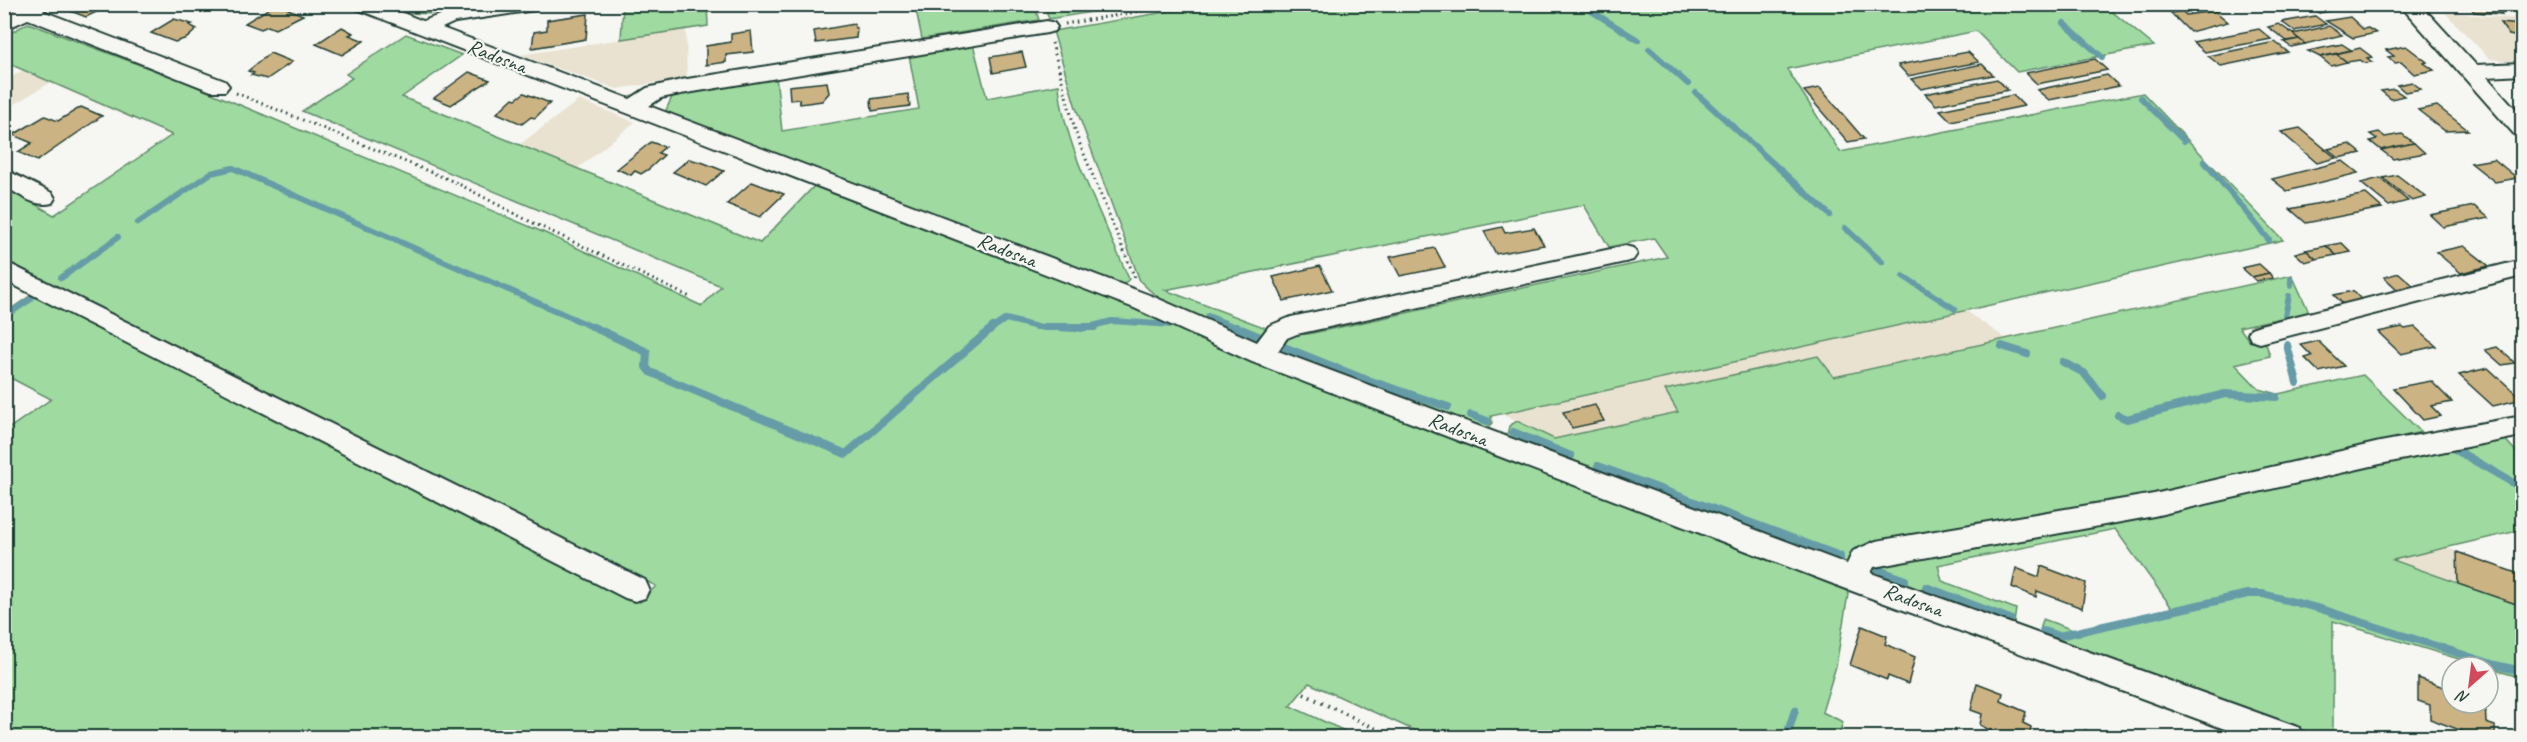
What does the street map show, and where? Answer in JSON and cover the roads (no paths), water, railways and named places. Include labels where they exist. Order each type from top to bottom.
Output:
[{"type":"street","name":"Radosna","points":[[361,4],[1143,302],[1261,354],[1854,579],[2284,737]]},
{"type":"street","points":[[423,28],[451,17],[535,4]]},
{"type":"street","points":[[2409,4],[2523,129]]},
{"type":"street","points":[[4,24],[34,8],[218,86]]},
{"type":"street","points":[[633,107],[654,93],[681,87],[1047,27]]},
{"type":"street","points":[[2471,72],[2523,69]]},
{"type":"street","points":[[4,176],[44,198]]},
{"type":"street","points":[[1261,354],[1278,332],[1291,326],[1625,254]]},
{"type":"street","points":[[2260,334],[2523,268]]},
{"type":"street","points":[[4,269],[635,589]]},
{"type":"street","points":[[1854,579],[1863,559],[1876,553],[2154,505],[2380,453],[2523,426]]},
{"type":"waterway","points":[[1580,4],[1638,40]]},
{"type":"waterway","points":[[2064,23],[2102,57]]},
{"type":"waterway","points":[[1649,49],[1688,84]]},
{"type":"waterway","points":[[1696,93],[1830,215]]},
{"type":"waterway","points":[[2141,98],[2184,141]]},
{"type":"waterway","points":[[2204,161],[2269,240]]},
{"type":"waterway","points":[[138,223],[211,173],[233,168],[597,329]]},
{"type":"waterway","points":[[1845,228],[1882,262]]},
{"type":"waterway","points":[[61,278],[118,237]]},
{"type":"waterway","points":[[1903,276],[1955,309]]},
{"type":"waterway","points":[[2291,279],[2291,286]]},
{"type":"waterway","points":[[2285,316],[2289,296]]},
{"type":"waterway","points":[[4,317],[31,299]]},
{"type":"waterway","points":[[1208,316],[1240,329]]},
{"type":"waterway","points":[[991,329],[1006,319],[1037,327],[1076,329]]},
{"type":"waterway","points":[[1089,327],[1112,321],[1173,325]]},
{"type":"waterway","points":[[593,327],[647,352],[646,367],[650,372],[846,454],[993,327]]},
{"type":"waterway","points":[[1044,327],[1089,327]]},
{"type":"waterway","points":[[1081,329],[1089,327]]},
{"type":"waterway","points":[[1089,327],[1094,327]]},
{"type":"waterway","points":[[1236,327],[1258,336]]},
{"type":"waterway","points":[[2287,345],[2297,383]]},
{"type":"waterway","points":[[2002,346],[2027,354]]},
{"type":"waterway","points":[[1284,347],[1359,377],[1448,407]]},
{"type":"waterway","points":[[2063,362],[2084,373],[2102,396]]},
{"type":"waterway","points":[[2118,415],[2127,419],[2225,394],[2276,397]]},
{"type":"waterway","points":[[1471,415],[1487,421]]},
{"type":"waterway","points":[[1513,432],[1571,456]]},
{"type":"waterway","points":[[2456,450],[2522,488]]},
{"type":"waterway","points":[[1598,466],[1840,556],[1840,561]]},
{"type":"waterway","points":[[1879,570],[1905,580]]},
{"type":"waterway","points":[[1926,587],[2010,619]]},
{"type":"waterway","points":[[2043,631],[2059,636],[2248,594],[2263,594],[2321,609],[2495,665],[2522,671]]},
{"type":"waterway","points":[[1786,738],[1795,710]]}]
